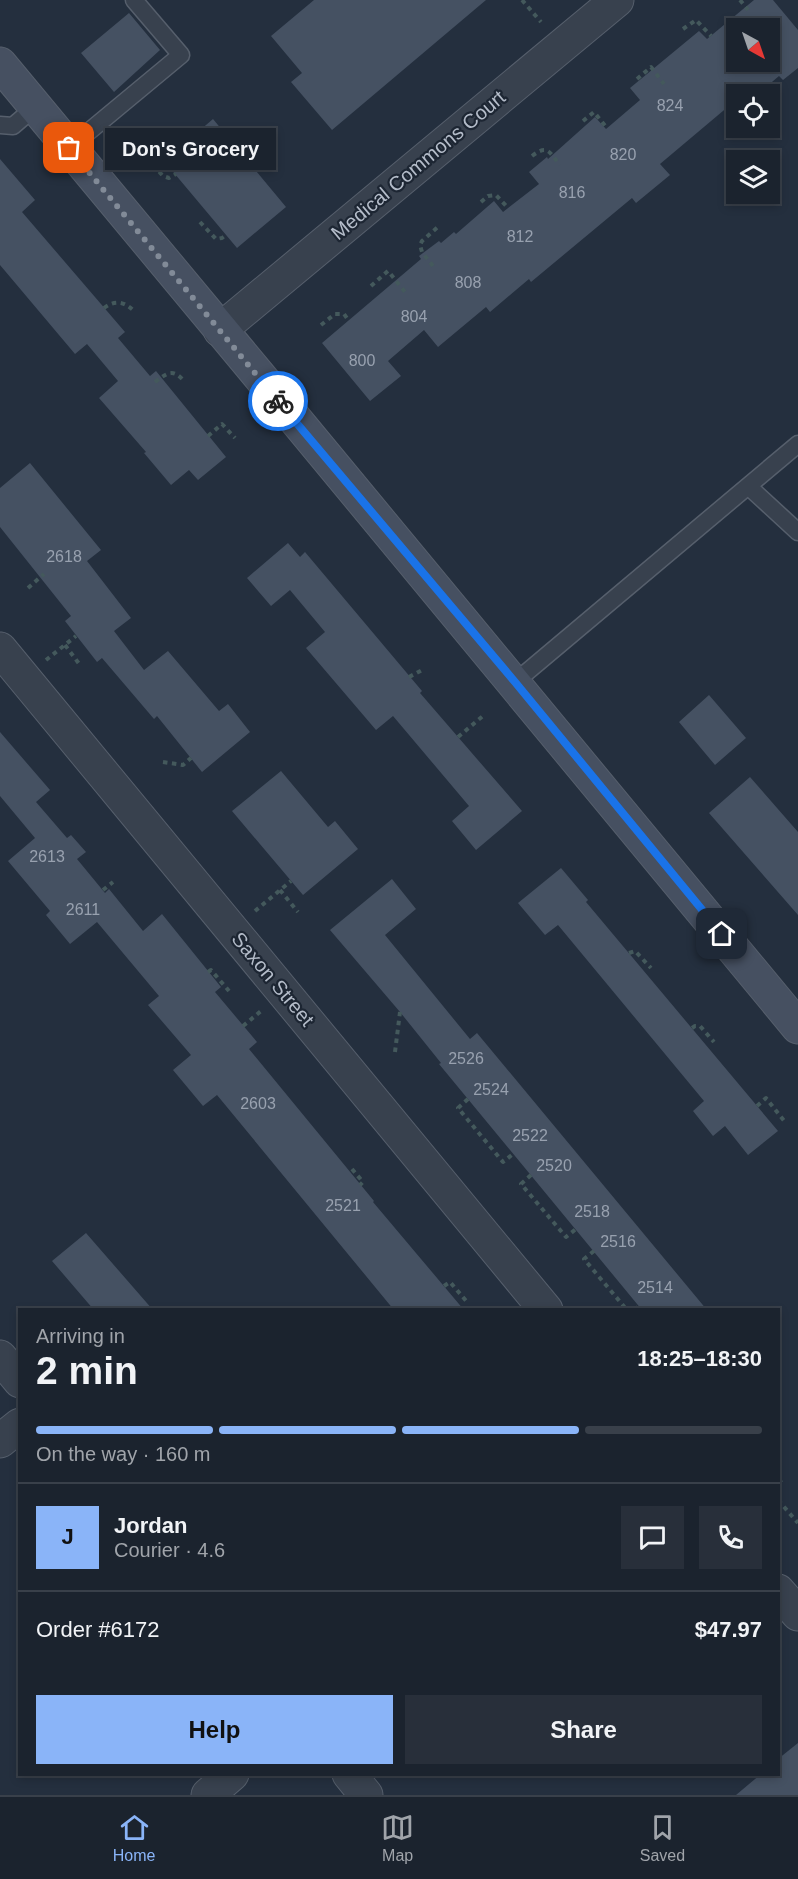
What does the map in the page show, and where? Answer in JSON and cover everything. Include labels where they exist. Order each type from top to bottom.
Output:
[{"type":"street","name":"Medical Commons Court","points":[[219,330],[617,0]]},
{"type":"street","points":[[0,64],[219,330],[515,682],[798,1027]]},
{"type":"street","name":"Saxon Street","points":[[0,649],[544,1308]]},
{"type":"street","points":[[0,1358],[18,1379]]},
{"type":"street","points":[[0,1442],[18,1427]]},
{"type":"street","points":[[780,1593],[798,1614]]},
{"type":"street","points":[[208,1795],[230,1776]]},
{"type":"street","points":[[351,1776],[366,1795]]},
{"type":"lane","points":[[69,148],[181,55],[134,0]]},
{"type":"lane","points":[[0,125],[13,126],[35,107]]},
{"type":"lane","points":[[515,682],[798,444]]},
{"type":"lane","points":[[748,486],[798,532]]},
{"type":"path","points":[[741,0],[748,10]]},
{"type":"path","points":[[684,29],[696,20],[711,36]]},
{"type":"path","points":[[637,79],[651,67],[664,84]]},
{"type":"path","points":[[583,121],[594,111],[608,128]]},
{"type":"path","points":[[532,156],[544,149],[549,151],[560,165]]},
{"type":"path","points":[[153,165],[163,176],[169,178],[176,174]]},
{"type":"path","points":[[482,202],[488,196],[496,195],[508,208]]},
{"type":"path","points":[[200,222],[216,239],[226,235]]},
{"type":"path","points":[[433,266],[422,252],[420,245],[439,226]]},
{"type":"path","points":[[371,286],[388,272],[405,292]]},
{"type":"path","points":[[104,308],[114,302],[119,302],[129,306],[135,312]]},
{"type":"path","points":[[321,325],[334,314],[344,314],[349,321]]},
{"type":"path","points":[[156,382],[167,373],[172,372],[184,381]]},
{"type":"path","points":[[208,436],[222,424],[235,438]]},
{"type":"path","points":[[28,588],[44,574]]},
{"type":"path","points":[[44,661],[76,636]]},
{"type":"path","points":[[65,645],[80,665]]},
{"type":"path","points":[[410,676],[424,669]]},
{"type":"path","points":[[458,737],[484,715]]},
{"type":"path","points":[[163,762],[183,765],[191,758]]},
{"type":"path","points":[[253,913],[291,881]]},
{"type":"path","points":[[103,890],[113,882]]},
{"type":"path","points":[[280,891],[298,912]]},
{"type":"path","points":[[629,953],[632,951],[638,953],[651,968]]},
{"type":"path","points":[[208,972],[211,970],[229,991]]},
{"type":"path","points":[[243,1026],[264,1008]]},
{"type":"path","points":[[395,1052],[400,1012]]},
{"type":"path","points":[[692,1028],[700,1026],[714,1042]]},
{"type":"path","points":[[757,1106],[766,1098],[785,1122]]},
{"type":"path","points":[[468,1099],[458,1108],[503,1162],[513,1154]]},
{"type":"path","points":[[352,1169],[363,1182],[360,1185]]},
{"type":"path","points":[[531,1175],[521,1184],[566,1238],[576,1229]]},
{"type":"path","points":[[594,1251],[584,1259],[625,1308]]},
{"type":"path","points":[[444,1286],[450,1282],[468,1303]]},
{"type":"path","points":[[780,1503],[798,1523]]},
{"type":"building","points":[[314,0],[486,0],[332,130],[291,82],[302,73],[271,36]]},
{"type":"building","points":[[754,0],[773,0],[798,30],[798,68],[783,80],[779,76],[770,84],[726,84],[726,108],[660,164],[670,175],[636,203],[632,198],[531,282],[529,279],[490,312],[486,307],[438,347],[424,330],[388,361],[401,376],[370,401],[322,343],[421,259],[419,256],[439,241],[441,243],[454,232],[456,234],[494,201],[503,212],[539,184],[529,172],[547,157],[548,159],[595,117],[606,129],[640,100],[630,88],[699,31],[707,39],[726,23],[726,72],[780,72],[780,18],[732,18]]},
{"type":"building","points":[[129,13],[160,50],[114,92],[81,53]]},
{"type":"building","points":[[213,119],[286,207],[237,248],[164,161]]},
{"type":"building","points":[[0,159],[35,200],[22,212],[125,332],[118,338],[150,376],[156,371],[226,457],[198,480],[189,470],[171,485],[99,398],[118,381],[87,344],[75,354],[0,265]]},
{"type":"building","points":[[30,463],[101,550],[87,561],[131,618],[114,631],[144,670],[168,651],[219,711],[228,704],[250,732],[202,772],[157,716],[154,719],[102,658],[97,662],[65,621],[71,616],[0,527],[0,488]]},
{"type":"building","points":[[288,543],[300,557],[305,552],[422,691],[420,693],[522,811],[476,850],[452,821],[469,806],[393,716],[376,730],[306,648],[325,632],[290,590],[271,606],[247,578]]},
{"type":"building","points":[[709,695],[746,738],[715,765],[679,722]]},
{"type":"building","points":[[0,732],[50,790],[36,802],[67,838],[71,835],[86,852],[77,859],[105,893],[109,889],[143,931],[162,914],[221,987],[215,992],[257,1042],[249,1049],[462,1308],[392,1308],[217,1095],[203,1106],[173,1070],[191,1055],[148,1005],[159,996],[97,922],[70,944],[46,915],[50,911],[8,861],[35,838],[0,796]]},
{"type":"building","points":[[281,771],[328,827],[335,821],[358,849],[303,895],[232,811]]},
{"type":"building","points":[[750,777],[798,832],[798,915],[709,813]]},
{"type":"building","points":[[561,868],[588,900],[586,902],[778,1131],[748,1155],[725,1126],[713,1136],[693,1111],[704,1101],[558,925],[545,935],[518,903]]},
{"type":"building","points":[[392,879],[416,909],[385,935],[470,1039],[477,1033],[705,1308],[640,1308],[439,1064],[441,1063],[400,1012],[330,930]]},
{"type":"building","points":[[86,1233],[151,1308],[92,1308],[52,1261]]},
{"type":"building","points":[[798,1743],[798,1795],[736,1795],[759,1776],[780,1776],[780,1757]]},
{"type":"way so far","points":[[69,148],[278,401]]},
{"type":"place","name":"Don's Grocery","points":[[69,148]]},
{"type":"route","points":[[278,401],[515,682],[722,934]]}]
